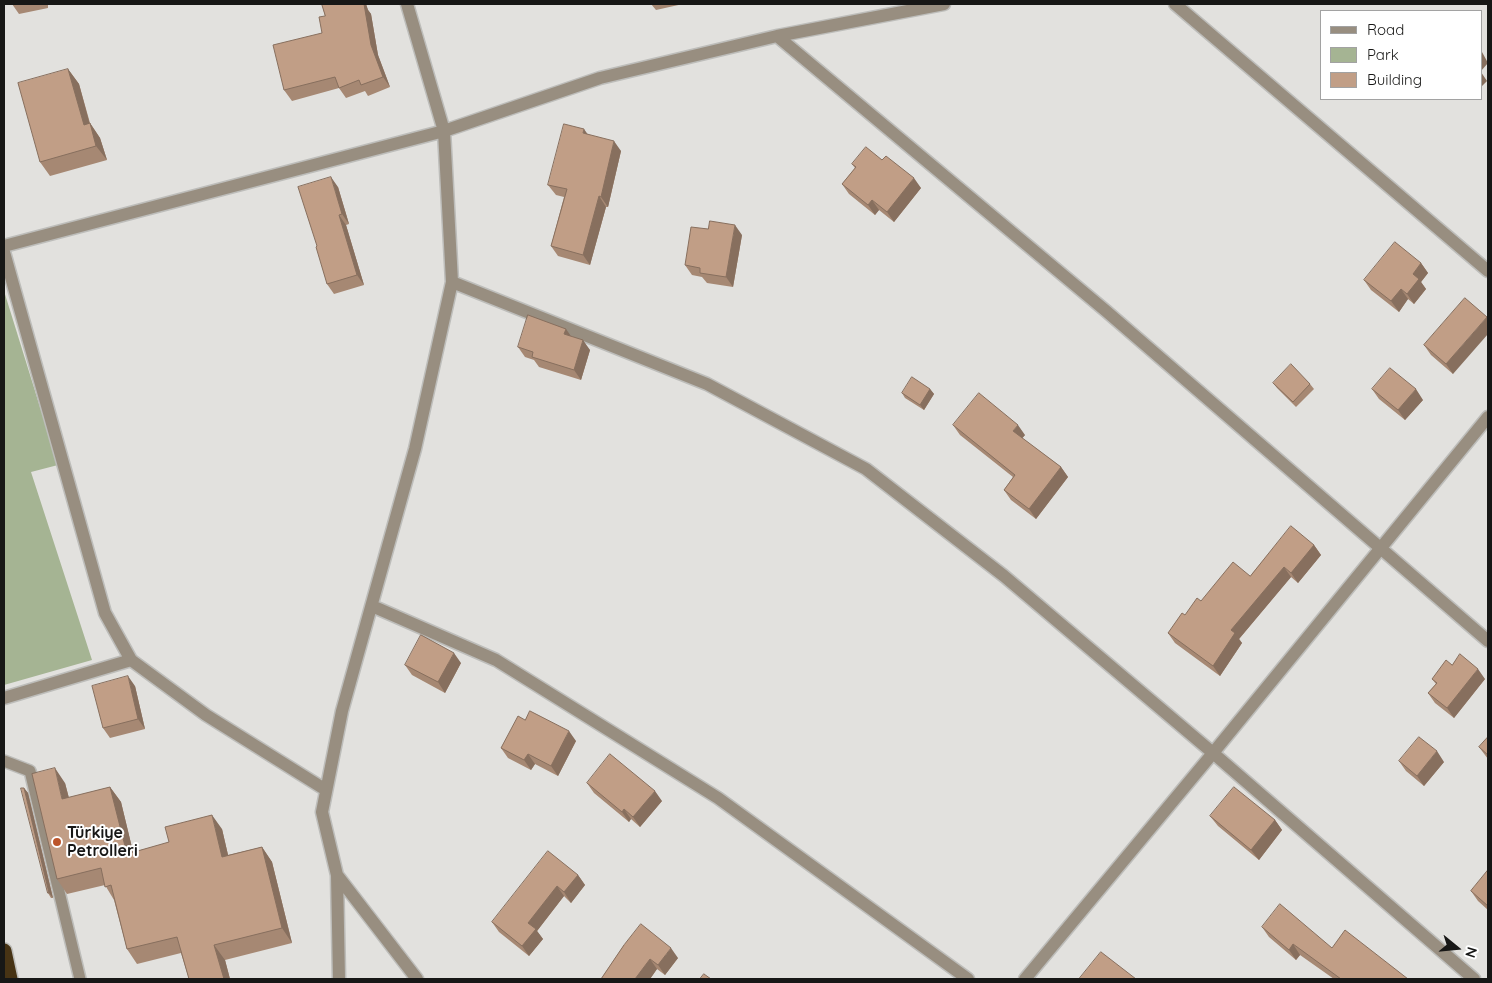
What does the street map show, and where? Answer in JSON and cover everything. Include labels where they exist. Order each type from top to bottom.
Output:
[{"type":"highway","points":[[4,951],[10,979]]},
{"type":"street","points":[[339,979],[336,875],[322,812],[342,711],[415,448],[452,282],[444,131],[407,4]]},
{"type":"street","points":[[4,246],[444,131],[600,78],[777,36],[944,4]]},
{"type":"street","points":[[1175,4],[1488,271]]},
{"type":"street","points":[[777,36],[1106,311],[1488,640]]},
{"type":"street","points":[[4,252],[105,613],[131,660],[206,716],[326,790]]},
{"type":"street","points":[[452,282],[707,384],[866,469],[1004,576],[1213,753],[1474,979]]},
{"type":"street","points":[[1025,979],[1488,417]]},
{"type":"street","points":[[372,606],[496,660],[709,793],[968,979]]},
{"type":"street","points":[[4,698],[131,660]]},
{"type":"street","points":[[336,875],[417,979]]},
{"type":"lane","points":[[4,761],[30,771],[80,979]]},
{"type":"green space","points":[[4,291],[58,465],[31,472],[92,660],[4,685]]},
{"type":"building","points":[[322,4],[364,4],[371,45],[383,77],[361,85],[359,80],[339,88],[335,77],[284,90],[273,45],[322,33],[319,17],[325,16]]},
{"type":"building","points":[[68,69],[84,125],[90,123],[96,146],[40,162],[18,83]]},
{"type":"building","points":[[564,124],[584,129],[583,133],[614,141],[601,197],[599,196],[583,255],[551,246],[567,189],[548,185]]},
{"type":"building","points":[[866,147],[882,160],[886,156],[914,178],[887,212],[872,200],[868,205],[842,184],[856,167],[852,164]]},
{"type":"building","points":[[331,177],[342,214],[339,215],[357,275],[327,284],[298,187]]},
{"type":"building","points":[[710,221],[735,225],[726,277],[700,273],[700,268],[685,265],[691,227],[708,229]]},
{"type":"building","points":[[1395,242],[1421,263],[1413,274],[1419,279],[1407,294],[1401,289],[1391,301],[1364,280]]},
{"type":"building","points":[[1465,298],[1487,317],[1446,364],[1424,345]]},
{"type":"building","points":[[528,315],[566,329],[564,334],[583,340],[574,370],[532,357],[533,352],[518,347]]},
{"type":"building","points":[[1291,364],[1310,384],[1293,402],[1273,383]]},
{"type":"building","points":[[1390,368],[1416,389],[1398,410],[1372,389]]},
{"type":"building","points":[[912,377],[930,389],[920,405],[902,393]]},
{"type":"building","points":[[979,393],[1018,425],[1013,431],[1061,467],[1029,509],[1004,490],[1015,475],[953,425]]},
{"type":"building","points":[[1291,526],[1314,545],[1291,573],[1284,567],[1231,630],[1235,633],[1213,666],[1168,633],[1182,613],[1185,615],[1197,598],[1201,601],[1233,562],[1250,576]]},
{"type":"building","points":[[421,635],[454,653],[438,682],[405,665]]},
{"type":"building","points":[[1460,654],[1478,669],[1447,708],[1428,693],[1437,683],[1432,679],[1446,660],[1452,665]]},
{"type":"building","points":[[128,676],[138,719],[103,728],[92,686]]},
{"type":"building","points":[[530,711],[569,731],[551,766],[528,754],[524,760],[501,748],[518,716],[525,720]]},
{"type":"building","points":[[1419,737],[1437,751],[1417,776],[1399,761]]},
{"type":"building","points":[[1488,737],[1488,755],[1479,747]]},
{"type":"building","points":[[610,754],[655,791],[633,817],[624,809],[622,812],[587,783]]},
{"type":"building","points":[[55,768],[62,799],[110,787],[127,854],[169,842],[165,827],[212,815],[222,857],[262,847],[282,928],[214,945],[224,979],[189,979],[177,937],[127,949],[111,885],[105,887],[101,868],[57,879],[32,774]]},
{"type":"building","points":[[1234,787],[1275,820],[1251,850],[1210,816]]},
{"type":"building","points":[[21,788],[24,788],[49,893],[48,893]]},
{"type":"building","points":[[548,851],[578,875],[564,892],[557,886],[528,923],[536,929],[522,946],[492,922]]},
{"type":"building","points":[[1488,870],[1488,906],[1471,891]]},
{"type":"building","points":[[1280,904],[1332,948],[1345,930],[1408,979],[1341,979],[1293,944],[1289,950],[1262,927]]},
{"type":"building","points":[[641,924],[671,948],[658,965],[650,959],[635,979],[601,979],[624,945]]},
{"type":"building","points":[[1101,952],[1136,979],[1079,979]]},
{"type":"building","points":[[704,974],[711,979],[700,979]]},
{"type":"place","name":"Türkiye Petrolleri","points":[[57,842]]}]
